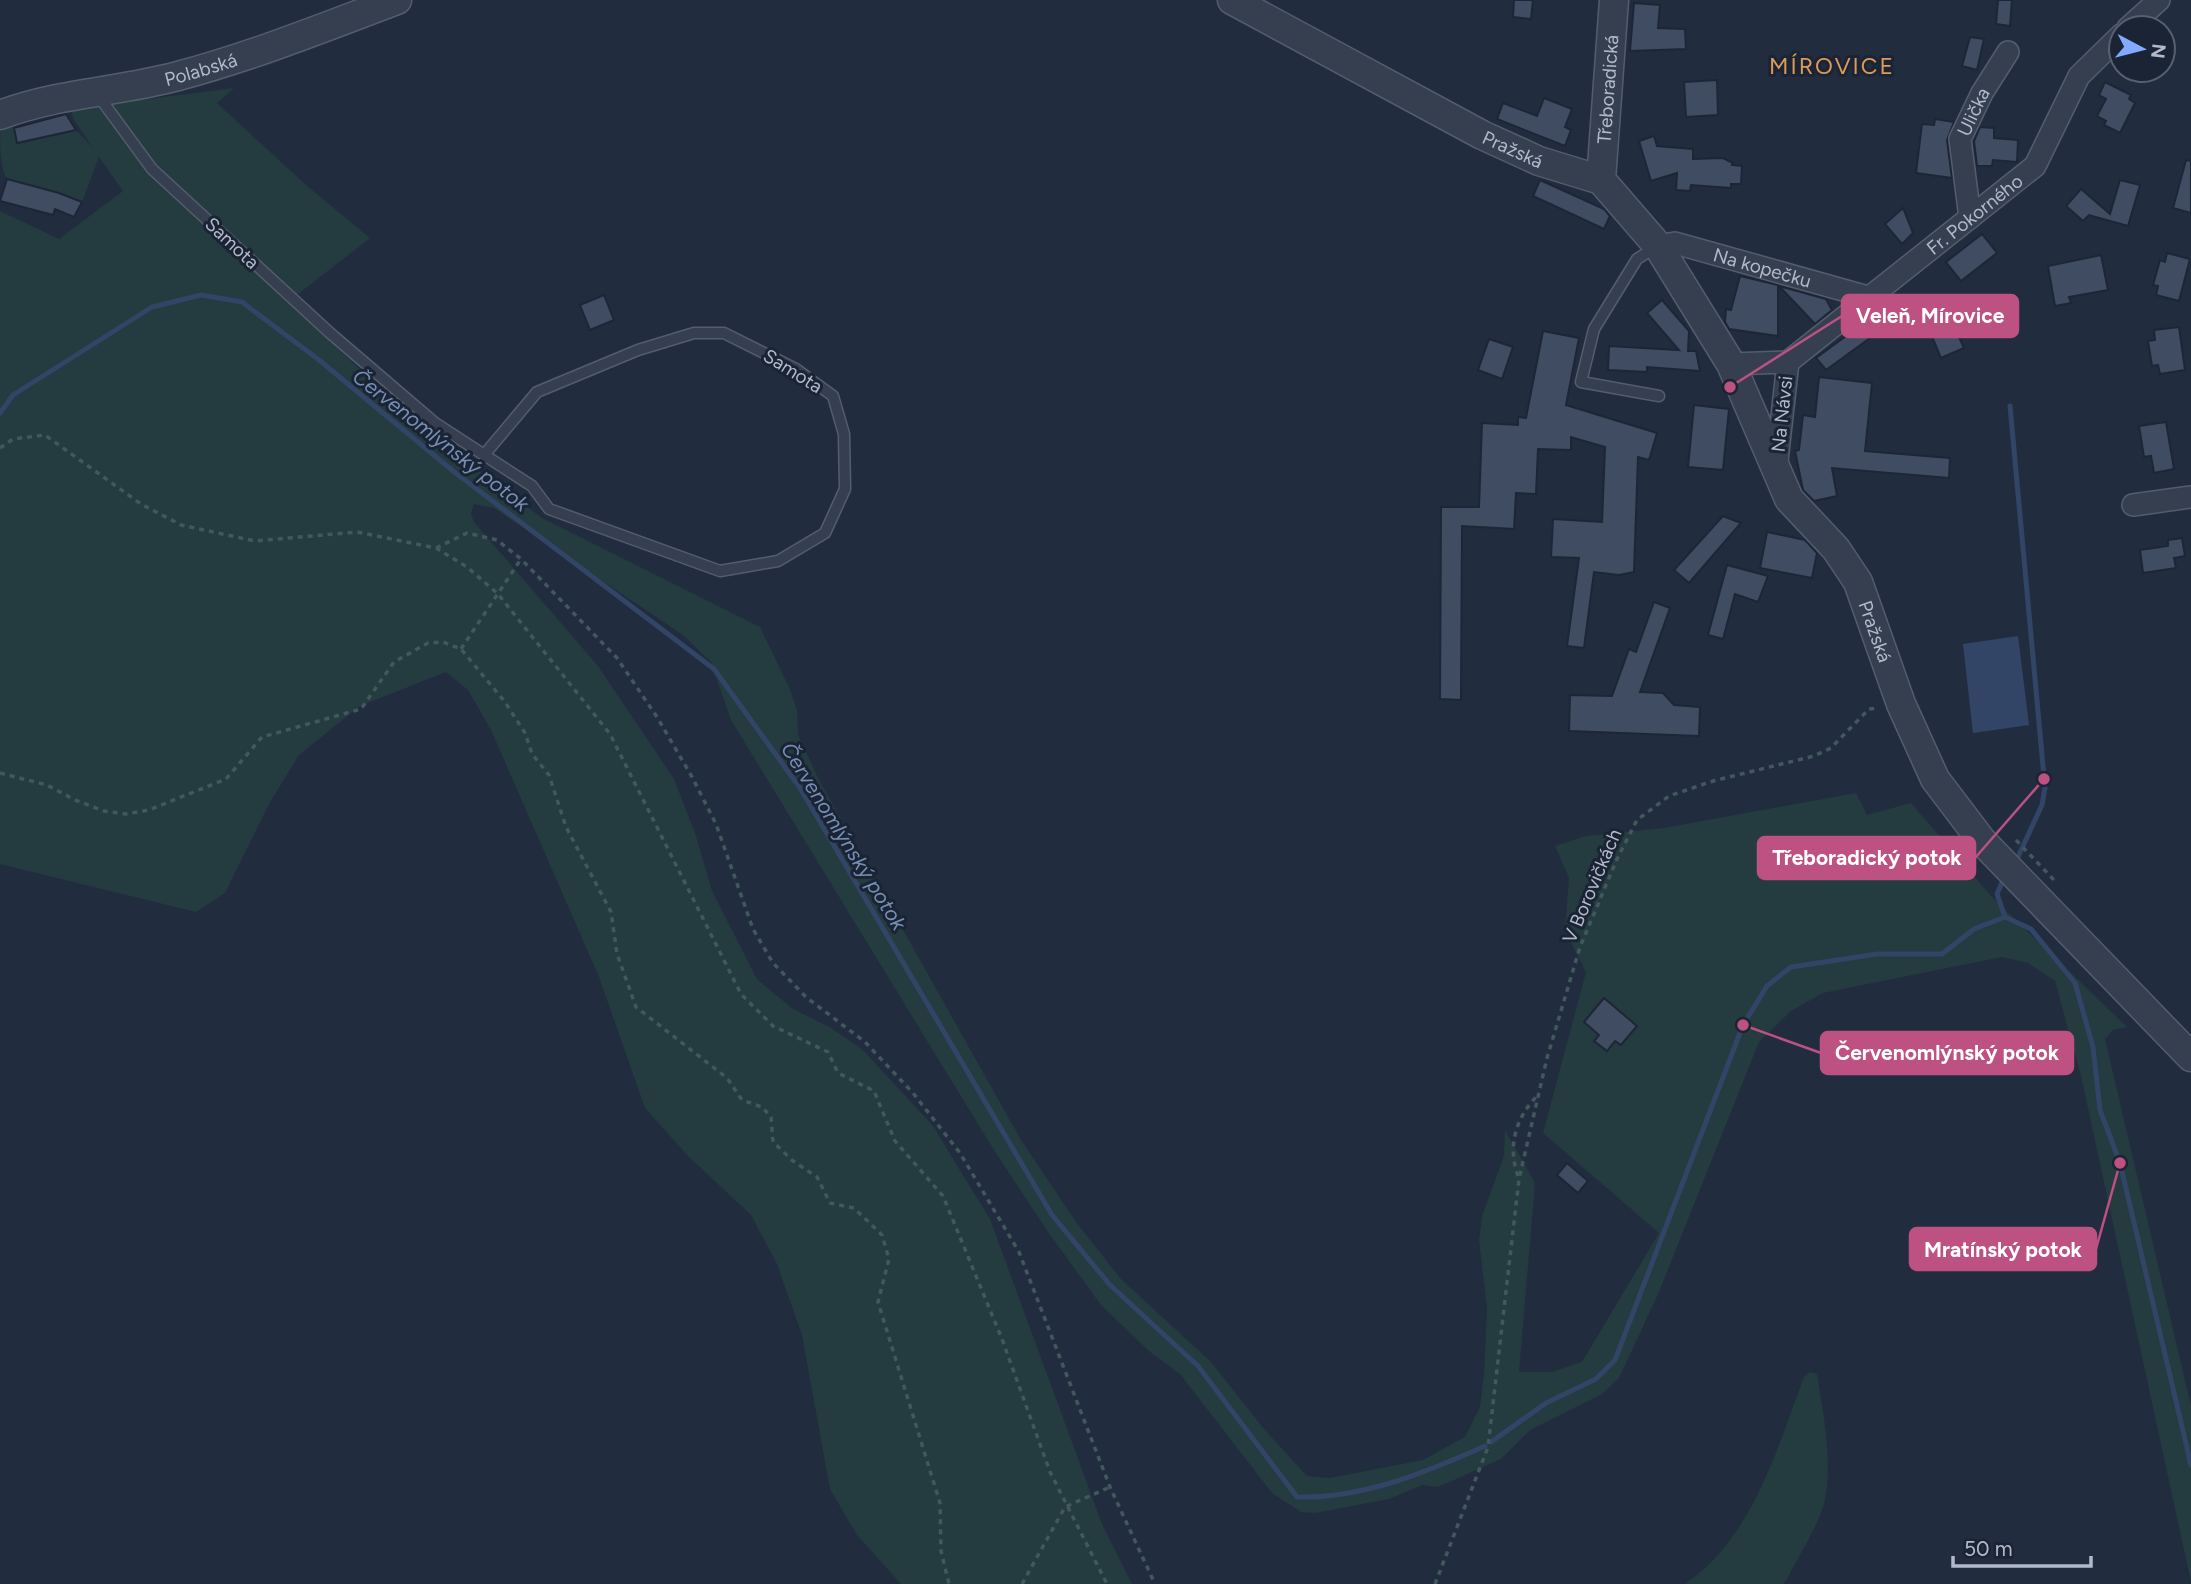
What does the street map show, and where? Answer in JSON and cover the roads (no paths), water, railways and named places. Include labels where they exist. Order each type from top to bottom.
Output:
[{"type":"street","name":"Polabská","points":[[0,115],[34,102],[176,77],[269,48],[397,0]]},
{"type":"street","name":"Pražská","points":[[1232,0],[1482,135],[1539,161],[1601,180]]},
{"type":"street","name":"Třeboradická","points":[[1601,180],[1614,0]]},
{"type":"street","points":[[2144,14],[2159,0]]},
{"type":"street","name":"Fr. Pokorného","points":[[1788,362],[2035,166],[2079,76],[2107,49]]},
{"type":"street","name":"Ulička","points":[[1970,218],[1960,139],[1982,93],[2008,52]]},
{"type":"street","points":[[1601,180],[1658,246],[1731,365]]},
{"type":"street","name":"Na kopečku","points":[[1658,246],[1675,243],[1868,297]]},
{"type":"street","name":"Na Návsi","points":[[1776,470],[1788,362],[1731,365],[1776,470],[1797,510],[1829,542],[1844,562]]},
{"type":"street","points":[[2133,505],[2191,497]]},
{"type":"street","name":"Pražská","points":[[1844,562],[1865,597],[1901,704],[1935,779],[1982,841],[2017,859],[2191,1057]]},
{"type":"lane","name":"Samota","points":[[95,92],[152,169],[330,333],[435,424],[532,486],[549,509],[720,571],[778,561],[825,533],[845,489],[844,434],[832,396],[796,369],[724,332],[694,332],[638,350],[537,392],[484,455]]},
{"type":"lane","points":[[1658,246],[1637,259],[1594,329],[1581,382],[1659,396]]},
{"type":"water","points":[[2018,636],[2029,725],[1973,733],[1963,644]]},
{"type":"waterway","name":"Červenomlýnský potok","points":[[0,413],[13,395],[152,307],[201,295],[242,302],[319,360],[453,471],[714,669],[800,788],[1052,1215],[1110,1285],[1198,1366],[1297,1497],[1346,1494],[1370,1489],[1417,1474],[1485,1446]]},
{"type":"waterway","points":[[2010,406],[2045,788],[2042,805],[2016,861]]},
{"type":"waterway","points":[[2004,878],[1997,894],[2005,917]]},
{"type":"waterway","points":[[2005,917],[2031,929],[2075,983],[2093,1047],[2100,1110],[2120,1163],[2191,1465]]},
{"type":"waterway","name":"Červenomlýnský potok","points":[[1491,1442],[1546,1403],[1596,1379],[1615,1360],[1743,1025],[1767,986],[1791,967],[1877,954],[1942,954],[1974,929],[2005,917]]},
{"type":"place","name":"Veleň, Mírovice","points":[[1730,387]]},
{"type":"place","name":"Třeboradický potok","points":[[2044,779]]},
{"type":"place","name":"Červenomlýnský potok","points":[[1743,1025]]},
{"type":"place","name":"Mratínský potok","points":[[2120,1163]]},
{"type":"district","name":"MÍROVICE","points":[[1832,66]]}]
